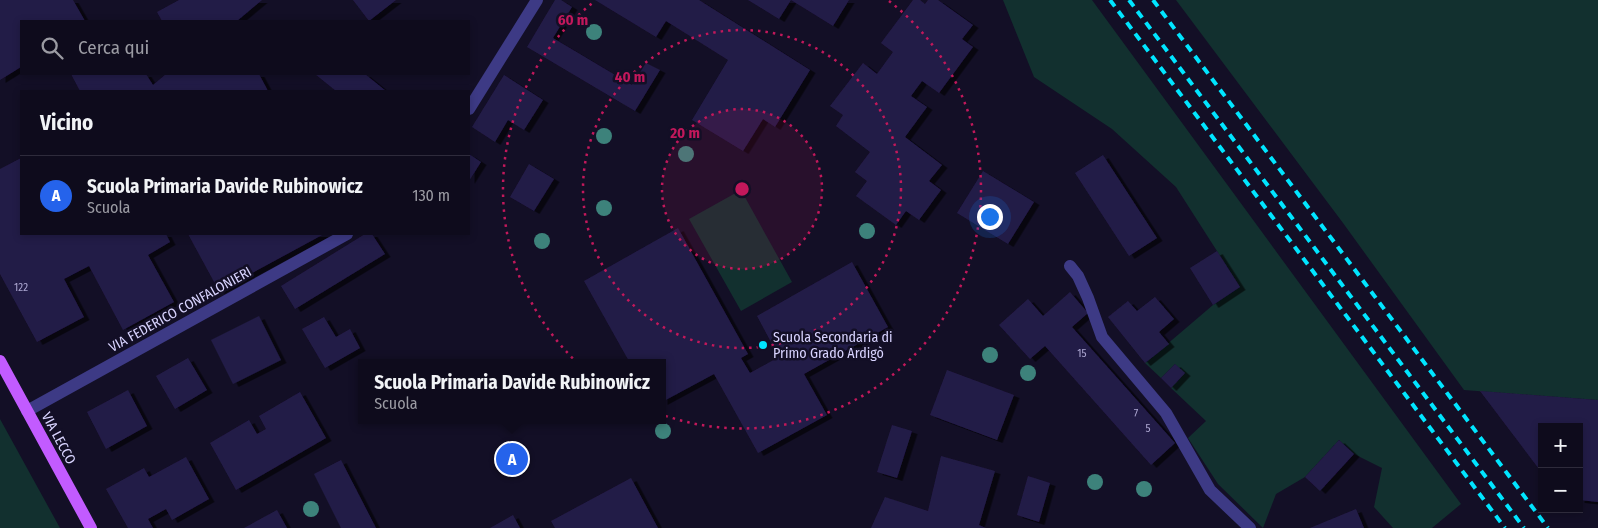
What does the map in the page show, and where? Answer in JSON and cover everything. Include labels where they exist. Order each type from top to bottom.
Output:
[{"type":"main road","name":"VIA LECCO","points":[[0,361],[91,528]]},
{"type":"street","points":[[470,107],[537,0]]},
{"type":"street","name":"VIA FEDERICO CONFALONIERI","points":[[28,411],[345,235]]},
{"type":"street","points":[[1070,266],[1078,276],[1088,298],[1102,338],[1166,413],[1210,490],[1250,528]]},
{"type":"green space","points":[[1003,0],[1092,0],[1461,504],[1432,528],[1393,528],[1374,507],[1382,468],[1354,454],[1339,440],[1305,477],[1276,494],[1263,528],[1218,484],[1188,438],[1206,421],[1171,388],[1184,373],[1175,364],[1161,378],[1145,363],[1213,305],[1240,287],[1176,187],[1112,129],[1034,77]]},
{"type":"green space","points":[[1176,0],[1598,0],[1598,400],[1464,390],[1343,223]]},
{"type":"green space","points":[[741,190],[792,282],[741,311],[689,219]]},
{"type":"green space","points":[[0,419],[60,528],[0,528]]},
{"type":"building","points":[[0,0],[73,0],[84,20],[20,20],[20,68],[0,80]]},
{"type":"building","points":[[179,0],[262,0],[238,20],[161,20],[157,12]]},
{"type":"building","points":[[353,0],[396,0],[370,20],[368,20]]},
{"type":"building","points":[[555,0],[561,0],[572,7],[553,38],[632,85],[646,63],[660,70],[635,111],[527,47]]},
{"type":"building","points":[[595,0],[699,0],[810,70],[775,127],[763,119],[743,151],[692,120],[728,60],[666,21],[656,37]]},
{"type":"building","points":[[748,0],[791,0],[779,19]]},
{"type":"building","points":[[791,0],[849,0],[833,26]]},
{"type":"building","points":[[913,0],[920,0],[925,4],[928,0],[938,0],[973,25],[962,39],[973,47],[939,93],[922,81],[911,96],[927,107],[905,137],[942,165],[929,181],[941,190],[919,220],[906,211],[896,225],[856,196],[867,181],[855,172],[870,152],[836,126],[843,115],[830,106],[863,63],[877,74],[893,52],[881,43]]},
{"type":"building","points":[[72,75],[147,75],[153,85],[165,75],[260,75],[267,90],[79,90]]},
{"type":"building","points":[[316,75],[366,75],[385,90],[335,90]]},
{"type":"building","points":[[504,75],[543,100],[524,130],[508,120],[495,142],[472,127]]},
{"type":"building","points":[[470,155],[481,162],[470,179]]},
{"type":"building","points":[[1103,155],[1157,238],[1129,256],[1075,173]]},
{"type":"building","points":[[20,159],[20,235],[166,235],[170,242],[148,255],[174,302],[123,330],[89,266],[64,279],[84,317],[37,342],[0,274],[0,169]]},
{"type":"building","points":[[529,164],[554,179],[534,211],[510,197]]},
{"type":"building","points":[[983,171],[1034,202],[1008,244],[957,213]]},
{"type":"building","points":[[678,228],[748,354],[741,358],[750,373],[779,357],[757,316],[852,262],[888,327],[804,374],[827,415],[758,453],[714,374],[666,400],[666,359],[628,359],[584,281]]},
{"type":"building","points":[[189,235],[322,235],[219,291]]},
{"type":"building","points":[[363,235],[373,235],[385,254],[295,309],[281,286]]},
{"type":"building","points":[[1217,251],[1240,287],[1213,305],[1190,268]]},
{"type":"building","points":[[1070,292],[1088,313],[1072,327],[1175,443],[1151,465],[1045,346],[1030,359],[999,325],[1028,299],[1043,316]]},
{"type":"building","points":[[1155,297],[1174,319],[1159,332],[1169,344],[1145,363],[1108,317],[1128,301],[1137,311]]},
{"type":"building","points":[[259,316],[281,360],[233,384],[211,340]]},
{"type":"building","points":[[324,317],[336,337],[350,329],[360,348],[325,368],[302,329]]},
{"type":"building","points":[[188,358],[207,390],[175,409],[156,376]]},
{"type":"building","points":[[1175,364],[1185,373],[1171,388],[1161,378]]},
{"type":"building","points":[[947,370],[1014,395],[997,440],[930,415]]},
{"type":"building","points":[[128,390],[147,426],[106,449],[87,412]]},
{"type":"building","points":[[1480,391],[1598,400],[1598,502],[1583,500],[1583,423],[1538,423],[1538,468]]},
{"type":"building","points":[[300,392],[326,438],[236,490],[210,443],[249,420],[257,434],[266,429],[259,416]]},
{"type":"building","points":[[892,425],[912,431],[897,478],[877,472]]},
{"type":"building","points":[[1339,440],[1354,454],[1320,491],[1305,477]]},
{"type":"building","points":[[941,456],[995,471],[979,525],[986,528],[871,528],[885,497],[928,511]]},
{"type":"building","points":[[186,457],[209,499],[172,520],[166,509],[148,519],[153,528],[128,528],[106,489],[144,468],[149,477]]},
{"type":"building","points":[[341,460],[376,528],[341,528],[314,474]]},
{"type":"building","points":[[1028,476],[1050,483],[1039,522],[1017,515]]},
{"type":"building","points":[[631,478],[658,528],[555,528],[551,521]]},
{"type":"building","points":[[1356,509],[1364,528],[1310,528]]},
{"type":"building","points":[[277,510],[287,528],[244,528]]},
{"type":"building","points":[[513,515],[520,528],[490,528]]},
{"type":"railway","points":[[1110,0],[1505,528]]},
{"type":"railway","points":[[1129,0],[1524,528]]},
{"type":"railway","points":[[1153,0],[1548,528]]},
{"type":"place","name":"Scuola Secondaria di Primo Grado Ardigò","points":[[763,345]]},
{"type":"place","name":"Scuola Primaria Davide Rubinowicz","points":[[512,459]]}]
